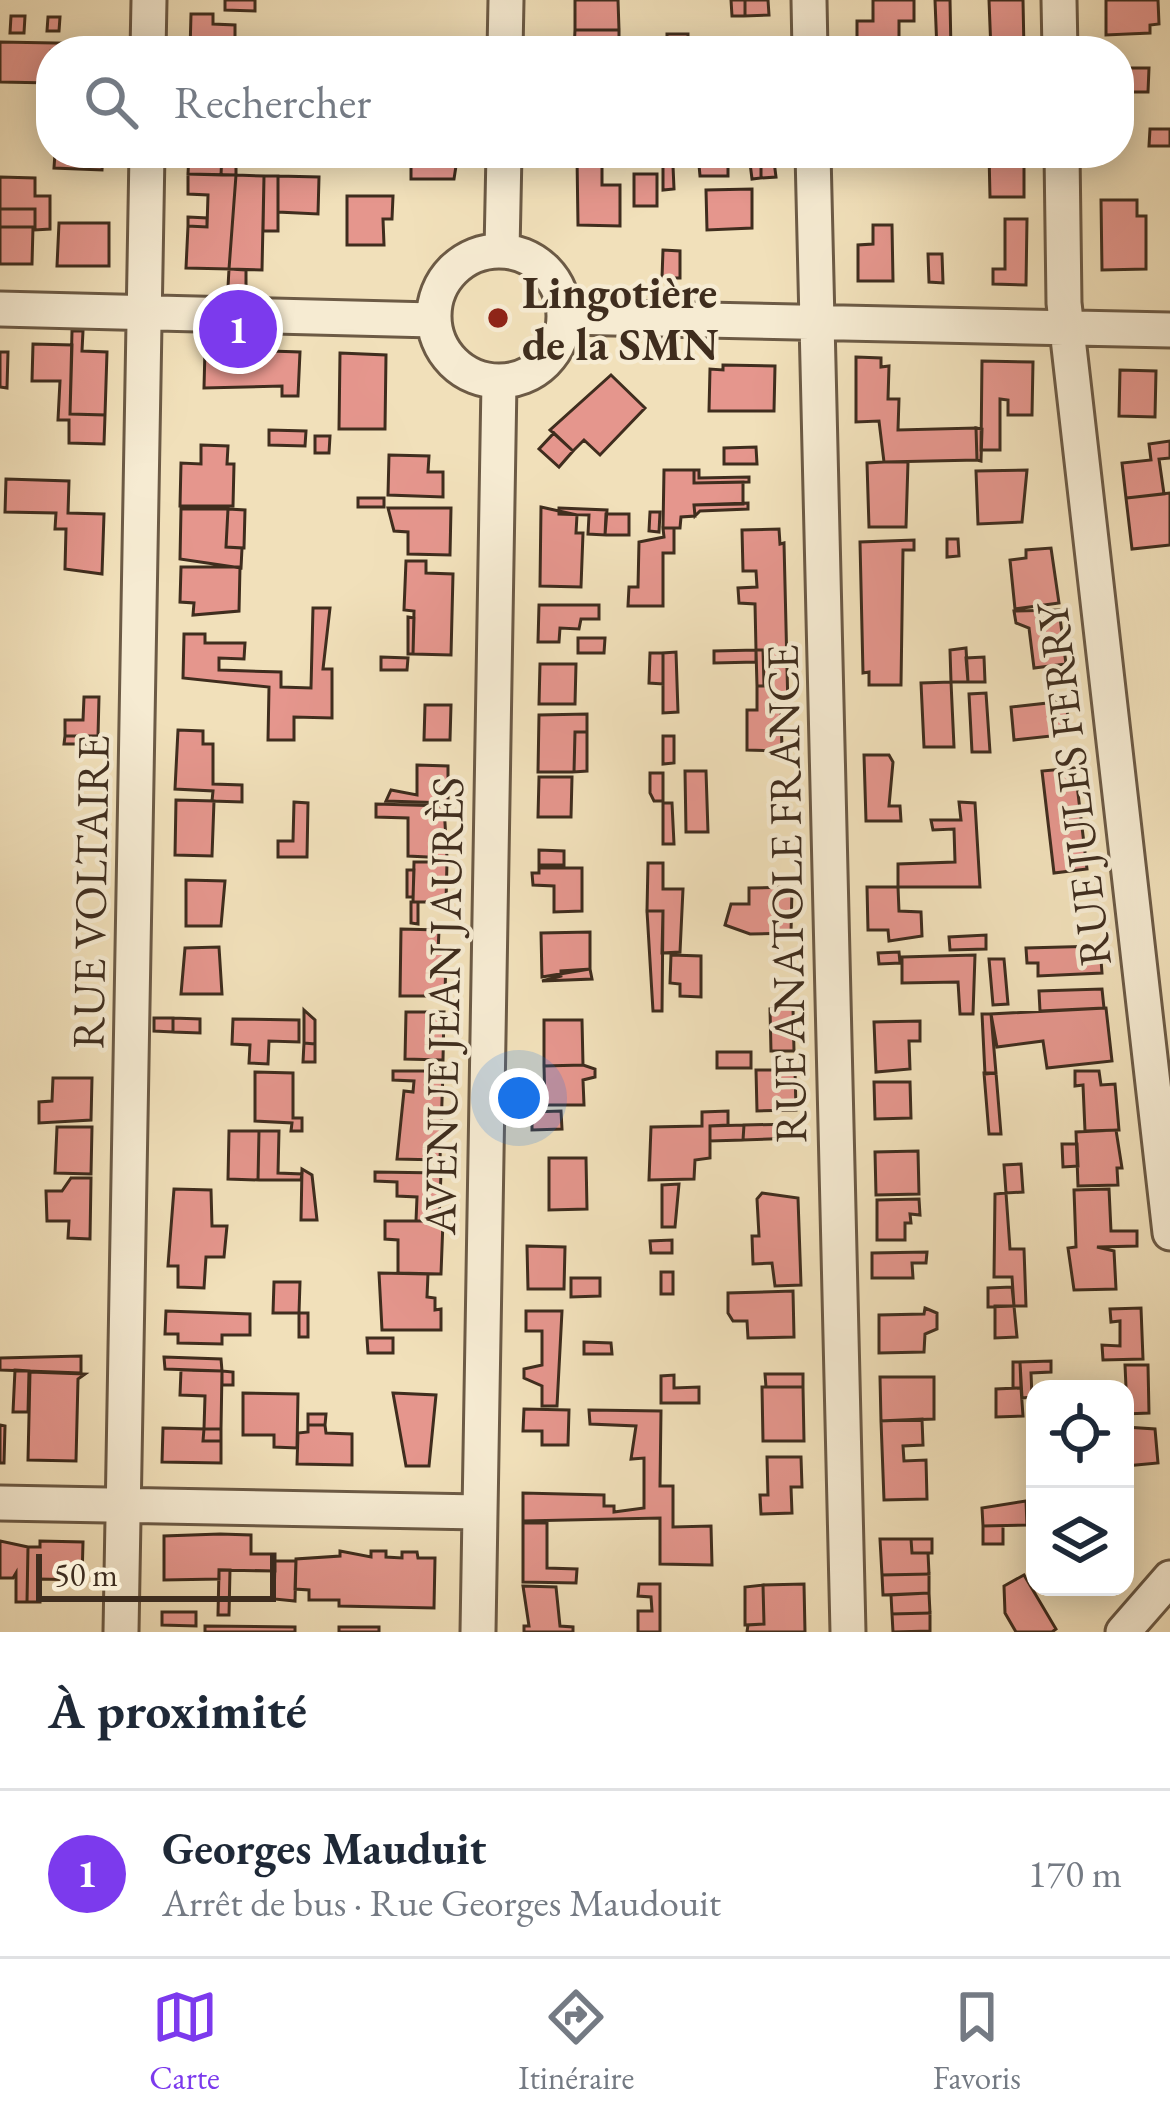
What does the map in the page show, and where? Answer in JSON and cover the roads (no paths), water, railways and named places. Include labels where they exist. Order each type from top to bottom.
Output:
[{"type":"street","points":[[148,36],[149,0]]},
{"type":"street","points":[[505,36],[506,0]]},
{"type":"street","points":[[808,0],[809,36]]},
{"type":"street","points":[[1059,0],[1060,36]]},
{"type":"street","name":"RUE VOLTAIRE","points":[[121,1632],[147,168]]},
{"type":"street","points":[[502,250],[504,168]]},
{"type":"street","name":"RUE ANATOLE FRANCE","points":[[813,168],[848,1632]]},
{"type":"street","name":"RUE JULES FERRY","points":[[1062,168],[1066,328],[1170,1232]]},
{"type":"street","points":[[502,250],[540,264],[562,297],[565,317],[552,356],[519,379],[499,382],[478,379],[447,357],[433,320],[445,278],[480,253],[502,250]]},
{"type":"street","points":[[0,309],[433,320]]},
{"type":"street","points":[[565,317],[1170,330]]},
{"type":"street","name":"AVENUE JEAN JAURÈS","points":[[478,1632],[499,382]]},
{"type":"street","points":[[0,1503],[479,1512]]},
{"type":"street","points":[[1124,1632],[1170,1578]]},
{"type":"place","name":"Lingotière de la SMN","points":[[498,318]]},
{"type":"place","name":"Georges Mauduit","points":[[238,329]]}]
